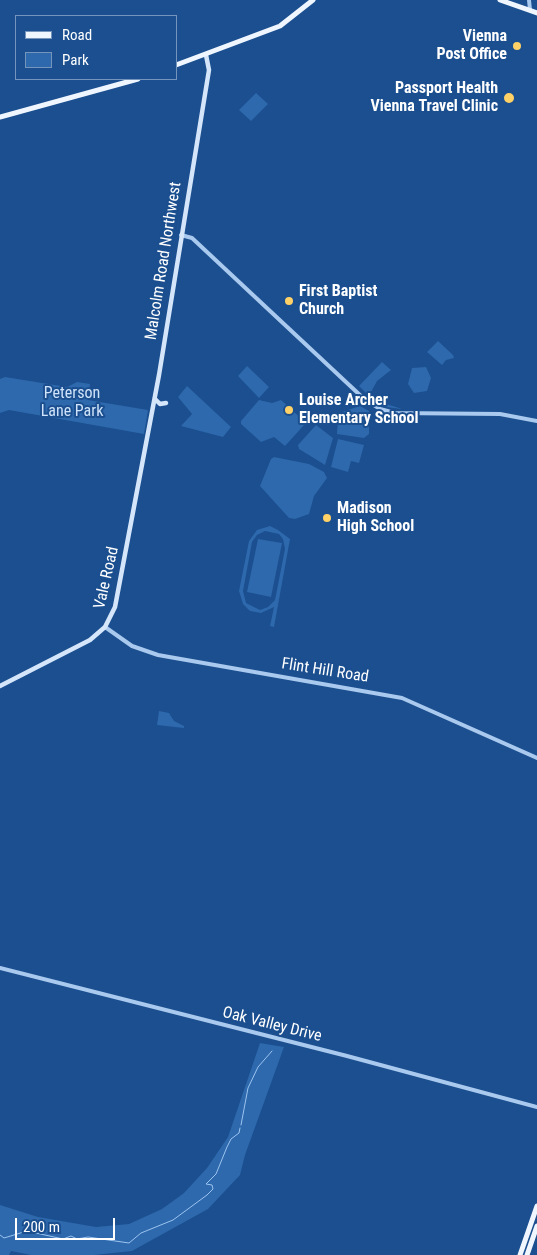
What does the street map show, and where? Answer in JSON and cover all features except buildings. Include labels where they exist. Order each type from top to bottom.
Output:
[{"type":"main road","points":[[178,65],[280,26],[313,0]]},
{"type":"main road","points":[[500,0],[537,13]]},
{"type":"main road","name":"Malcolm Road Northwest","points":[[141,472],[155,399],[209,70],[206,55]]},
{"type":"main road","points":[[0,117],[134,80]]},
{"type":"main road","points":[[155,399],[160,404],[166,403]]},
{"type":"main road","name":"Vale Road","points":[[0,686],[85,644],[105,627],[112,616],[120,592],[141,472]]},
{"type":"main road","points":[[520,1255],[537,1206]]},
{"type":"main road","points":[[527,1255],[537,1226]]},
{"type":"street","points":[[529,0],[530,10]]},
{"type":"street","points":[[181,235],[192,238],[375,406],[395,413],[498,414],[537,421]]},
{"type":"street","name":"Flint Hill Road","points":[[105,627],[132,646],[158,655],[402,698],[537,758]]},
{"type":"street","name":"Oak Valley Drive","points":[[0,968],[347,1056],[537,1107]]},
{"type":"green space","points":[[256,93],[268,104],[251,121],[239,110]]},
{"type":"green space","points":[[438,341],[454,358],[446,360],[442,365],[427,352]]},
{"type":"green space","points":[[382,362],[391,370],[377,381],[370,394],[383,403],[402,409],[386,407],[375,402],[359,386]]},
{"type":"green space","points":[[247,366],[269,387],[259,398],[238,376]]},
{"type":"green space","points":[[426,367],[431,378],[427,391],[414,393],[408,384],[412,368]]},
{"type":"green space","name":"Peterson Lane Park","points":[[5,377],[67,387],[77,382],[90,384],[88,400],[148,410],[144,434],[9,410],[0,413],[0,379]]},
{"type":"green space","points":[[187,386],[231,427],[223,437],[181,426],[192,414],[178,397]]},
{"type":"green space","points":[[259,400],[272,403],[281,400],[304,421],[305,424],[285,446],[274,437],[261,442],[241,424],[241,421]]},
{"type":"green space","points":[[360,406],[369,411],[369,434],[364,438],[337,434],[338,418],[342,412]]},
{"type":"green space","points":[[316,425],[333,438],[325,465],[299,449],[298,445]]},
{"type":"green space","points":[[338,439],[364,445],[359,463],[351,461],[348,472],[331,467]]},
{"type":"green space","points":[[274,457],[309,464],[324,472],[327,478],[314,496],[309,514],[295,519],[289,518],[260,486],[271,459]]},
{"type":"green space","points":[[270,526],[290,539],[274,627],[270,626],[274,607],[261,613],[250,611],[243,604],[239,591],[249,541],[257,530]],"holes":[[[265,531],[279,534],[283,539],[285,549],[275,600],[268,607],[260,610],[246,603],[243,591],[252,542],[257,535]]]},
{"type":"green space","points":[[258,539],[282,543],[271,597],[247,592]]},
{"type":"green space","points":[[159,711],[169,713],[174,721],[184,726],[184,728],[157,725]]},
{"type":"green space","points":[[260,1043],[284,1047],[245,1155],[240,1175],[208,1209],[132,1251],[94,1255],[31,1255],[11,1251],[9,1255],[0,1255],[0,1205],[38,1217],[96,1227],[129,1224],[162,1209],[184,1193],[207,1168],[228,1137]]},
{"type":"waterway","points":[[241,1125],[248,1088],[258,1067],[272,1051]]},
{"type":"waterway","points":[[0,1235],[4,1238],[27,1231],[63,1239],[71,1236],[77,1239],[88,1237],[129,1243],[141,1233],[173,1220],[213,1189],[212,1185],[206,1184],[216,1174],[231,1139],[239,1133],[240,1128]]},
{"type":"place","name":"Vienna Post Office","points":[[517,46]]},
{"type":"place","name":"Passport Health Vienna Travel Clinic","points":[[509,98]]},
{"type":"place","name":"First Baptist Church","points":[[289,301]]},
{"type":"place","name":"Louise Archer Elementary School","points":[[289,410]]},
{"type":"place","name":"Madison High School","points":[[327,518]]}]
